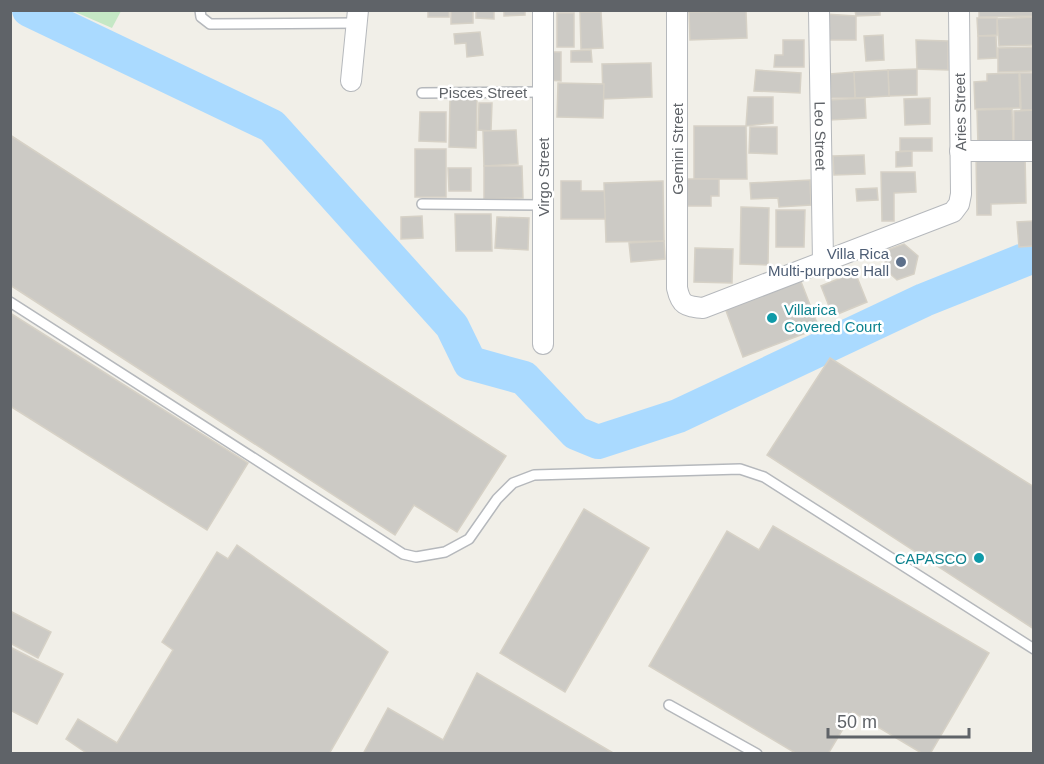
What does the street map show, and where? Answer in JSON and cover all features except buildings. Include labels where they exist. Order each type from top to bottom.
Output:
[{"type":"street","name":"Virgo Street","points":[[543,10],[543,344]]},
{"type":"street","name":"Gemini Street","points":[[677,10],[677,288],[680,299],[687,306],[703,308],[823,262]]},
{"type":"street","name":"Leo Street","points":[[819,10],[823,262]]},
{"type":"street","name":"Aries Street","points":[[823,262],[953,212],[959,204],[961,194],[959,10]]},
{"type":"street","points":[[351,81],[358,17]]},
{"type":"street","points":[[960,151],[1034,151]]},
{"type":"lane","points":[[200,10],[201,17],[210,24],[358,17]]},
{"type":"lane","name":"Pisces Street","points":[[422,93],[543,92]]},
{"type":"lane","points":[[422,204],[543,204]]},
{"type":"lane","points":[[10,302],[403,554],[416,557],[445,552],[469,539],[496,499],[513,483],[534,475],[740,469],[764,477],[1034,649]]},
{"type":"lane","points":[[669,705],[757,753]]},
{"type":"green space","points":[[73,11],[121,11],[112,28]]},
{"type":"waterway","points":[[29,10],[272,126],[452,326],[470,363],[524,378],[576,433],[598,442],[678,416],[924,300],[1034,256]]},
{"type":"place","name":"Villa Rica Multi-purpose Hall","points":[[901,262]]},
{"type":"place","name":"Villarica Covered Court","points":[[772,318]]},
{"type":"place","name":"CAPASCO","points":[[979,558]]}]
